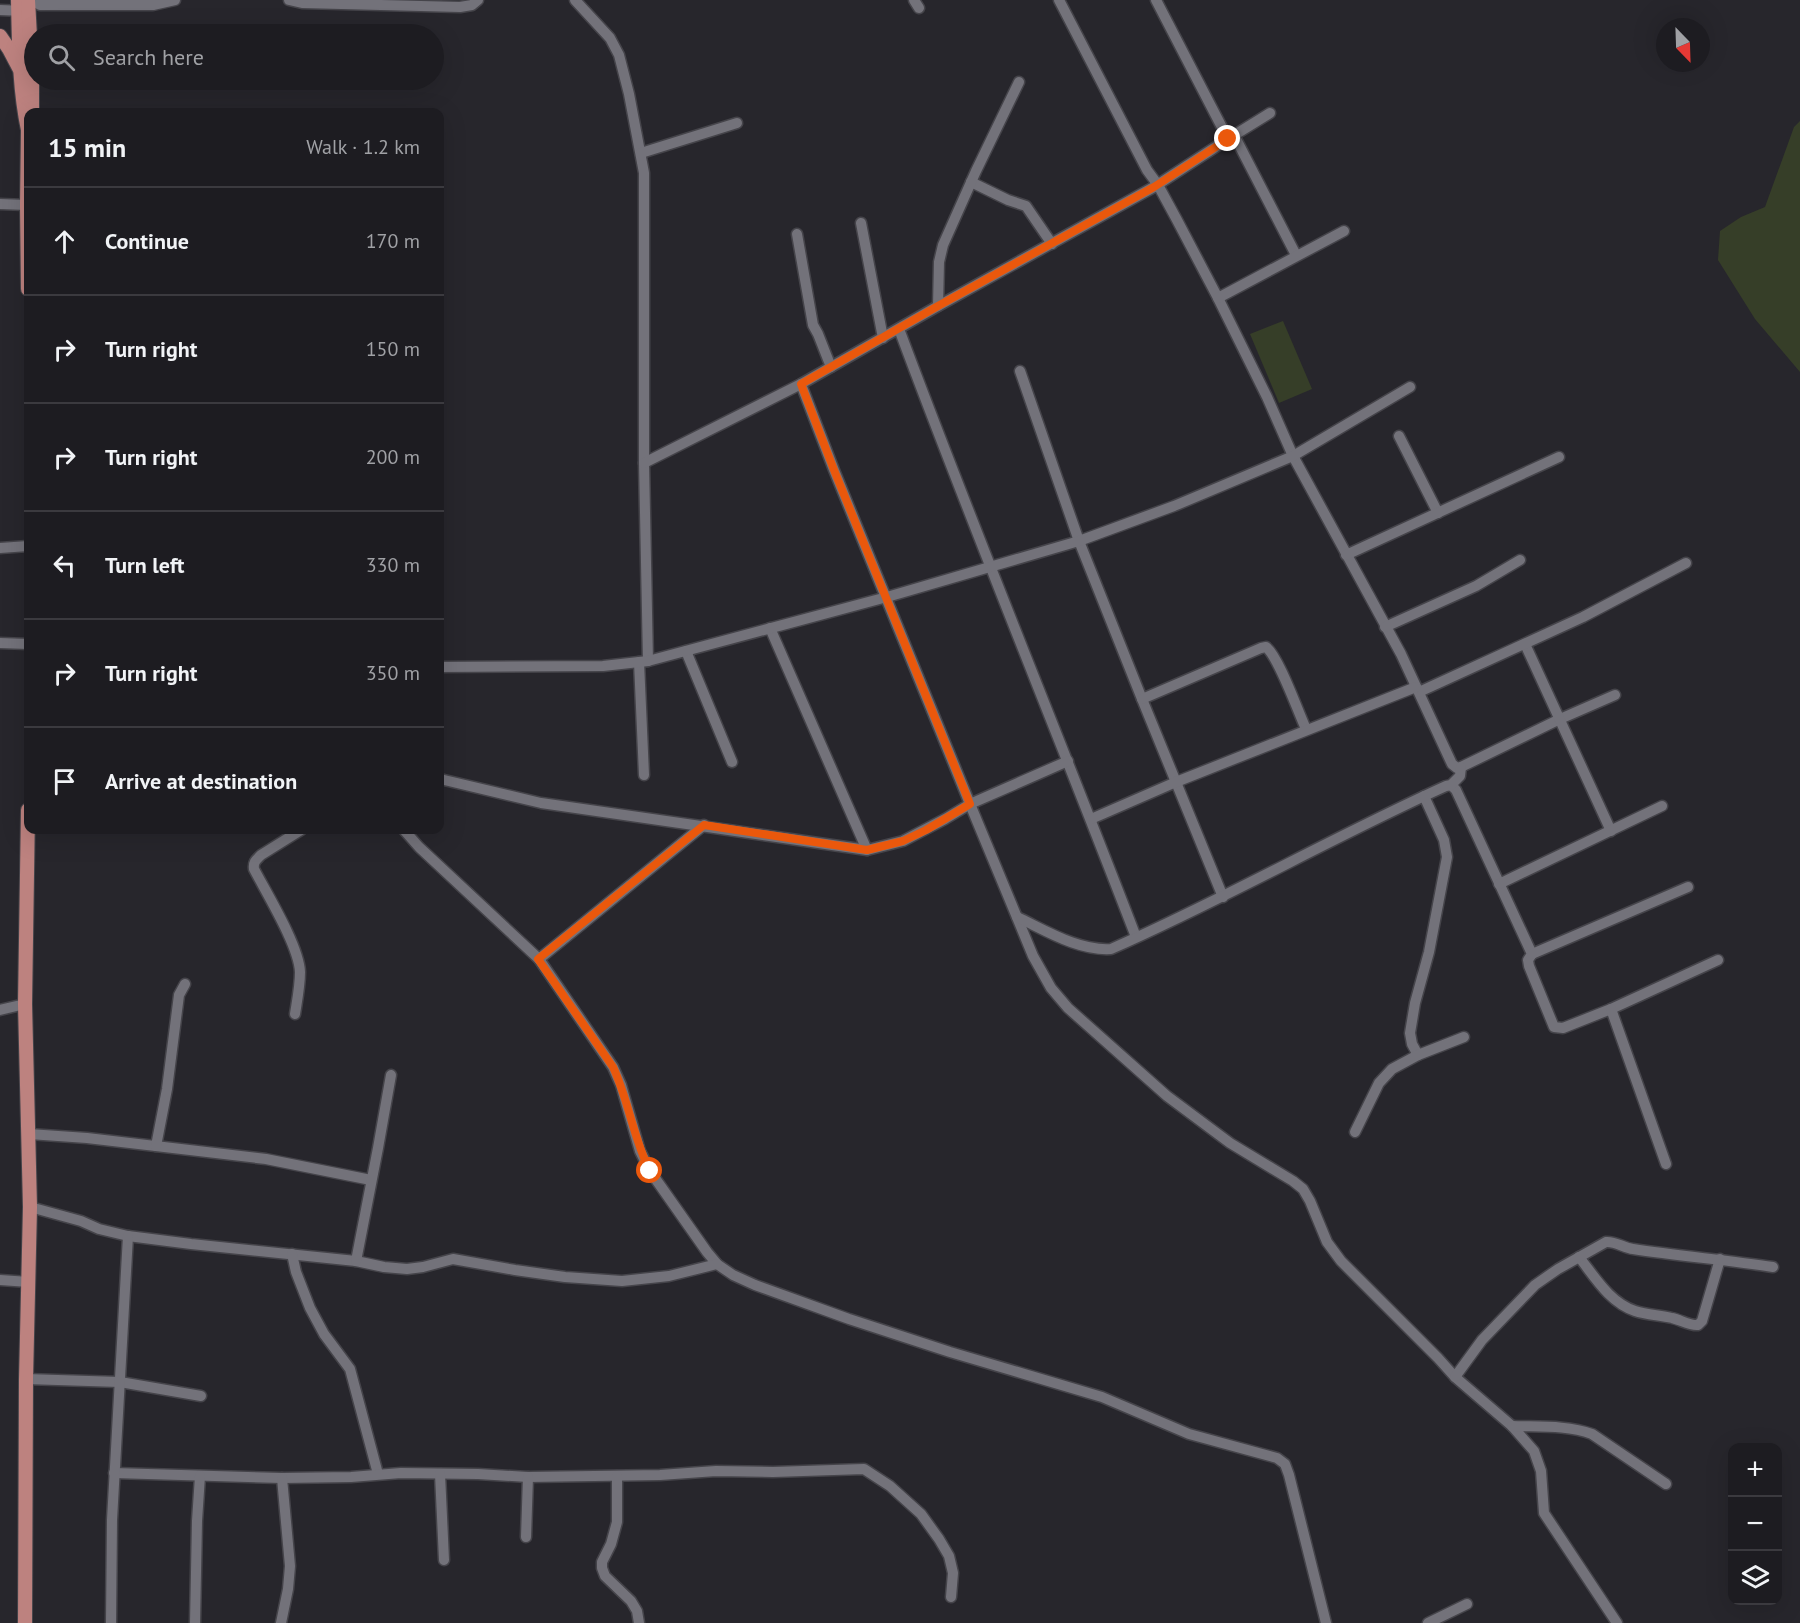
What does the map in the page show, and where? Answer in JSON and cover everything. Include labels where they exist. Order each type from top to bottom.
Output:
[{"type":"main road","points":[[26,24],[28,4]]},
{"type":"main road","points":[[28,4],[29,24]]},
{"type":"main road","points":[[0,36],[21,72]]},
{"type":"main road","points":[[24,43],[21,72],[24,111]]},
{"type":"main road","points":[[31,90],[32,108]]},
{"type":"main road","points":[[25,1623],[26,1379],[30,1207],[25,1004],[28,834]]},
{"type":"street","points":[[0,10],[28,4],[153,5],[174,0]]},
{"type":"street","points":[[289,0],[302,3],[460,7],[478,0]]},
{"type":"street","points":[[575,0],[610,38],[619,55],[644,173],[644,775]]},
{"type":"street","points":[[1059,0],[1147,171],[1158,185],[1218,298],[1267,397],[1293,456],[1401,654],[1448,756],[1457,768],[1615,695]]},
{"type":"street","points":[[1156,0],[1296,255]]},
{"type":"street","points":[[938,306],[940,254],[971,182],[1019,82]]},
{"type":"street","points":[[644,463],[801,384],[1158,185],[1270,112]]},
{"type":"street","points":[[641,153],[737,123]]},
{"type":"street","points":[[971,182],[1026,206],[1052,244]]},
{"type":"street","points":[[0,204],[24,205]]},
{"type":"street","points":[[861,224],[883,338]]},
{"type":"street","points":[[1218,298],[1344,231]]},
{"type":"street","points":[[797,234],[813,325],[831,367]]},
{"type":"street","points":[[899,329],[1136,938]]},
{"type":"street","points":[[1020,371],[1079,541],[1223,897]]},
{"type":"street","points":[[801,384],[970,804],[1040,970],[1068,1008],[1178,1105],[1230,1143],[1293,1181],[1302,1189],[1310,1201],[1327,1242],[1337,1257],[1455,1377],[1512,1426],[1534,1451],[1538,1459],[1544,1513],[1617,1623]]},
{"type":"street","points":[[444,667],[570,667],[644,662],[887,597],[1079,541],[1174,506],[1293,456],[1410,387]]},
{"type":"street","points":[[1399,436],[1438,513]]},
{"type":"street","points":[[1346,555],[1559,457]]},
{"type":"street","points":[[0,548],[24,546]]},
{"type":"street","points":[[1385,627],[1476,586],[1520,560]]},
{"type":"street","points":[[1090,819],[1306,729],[1418,689],[1525,644],[1583,617],[1686,563]]},
{"type":"street","points":[[770,628],[867,850]]},
{"type":"street","points":[[0,643],[24,644]]},
{"type":"street","points":[[1525,644],[1611,831]]},
{"type":"street","points":[[1142,699],[1266,647],[1277,663],[1306,729]]},
{"type":"street","points":[[686,651],[732,762]]},
{"type":"street","points":[[444,780],[541,802],[867,850],[903,841],[936,825],[970,804],[1068,761]]},
{"type":"street","points":[[1017,917],[1094,949],[1110,949],[1223,897],[1424,796],[1452,785],[1460,776],[1461,767]]},
{"type":"street","points":[[1452,785],[1532,954]]},
{"type":"street","points":[[1418,1055],[1412,1044],[1410,1033],[1429,952],[1447,857],[1444,840],[1424,796]]},
{"type":"street","points":[[1499,884],[1662,806]]},
{"type":"street","points":[[538,959],[704,825]]},
{"type":"street","points":[[295,834],[261,855],[255,861],[254,869],[296,953],[300,974],[295,1014]]},
{"type":"street","points":[[408,834],[538,959],[613,1067],[621,1085],[640,1151],[650,1171],[694,1236],[717,1264],[733,1275],[755,1285],[849,1319],[1102,1397],[1189,1434],[1277,1458],[1285,1464],[1289,1475],[1326,1623]]},
{"type":"street","points":[[1688,886],[1532,954],[1528,960],[1528,966],[1554,1027],[1563,1028],[1611,1009],[1718,960]]},
{"type":"street","points":[[156,1146],[167,1089],[179,994],[185,984]]},
{"type":"street","points":[[0,1010],[25,1004]]},
{"type":"street","points":[[1611,1009],[1666,1164]]},
{"type":"street","points":[[1355,1132],[1379,1083],[1392,1069],[1418,1055],[1464,1037]]},
{"type":"street","points":[[356,1261],[391,1075]]},
{"type":"street","points":[[29,1134],[266,1159],[371,1180]]},
{"type":"street","points":[[30,1207],[128,1236],[356,1261],[407,1269],[443,1261],[463,1260],[486,1266],[565,1277],[622,1281],[669,1276],[717,1264]]},
{"type":"street","points":[[111,1623],[114,1473],[128,1236]]},
{"type":"street","points":[[1455,1377],[1482,1340],[1535,1284],[1600,1244],[1611,1241],[1632,1249],[1773,1267]]},
{"type":"street","points":[[292,1254],[296,1272],[310,1308],[324,1334],[350,1370],[378,1474]]},
{"type":"street","points":[[1579,1257],[1620,1304],[1635,1311],[1674,1318],[1694,1326],[1702,1321],[1720,1259]]},
{"type":"street","points":[[0,1280],[29,1282]]},
{"type":"street","points":[[26,1379],[120,1382],[201,1395]]},
{"type":"street","points":[[1512,1426],[1565,1428],[1592,1434],[1666,1484]]},
{"type":"street","points":[[114,1473],[282,1478],[351,1477],[378,1474],[528,1477],[864,1469],[890,1486],[921,1514],[939,1539],[949,1556],[953,1573],[951,1597]]},
{"type":"street","points":[[440,1474],[444,1560]]},
{"type":"street","points":[[195,1623],[200,1476]]},
{"type":"street","points":[[617,1476],[617,1522],[611,1544],[602,1562],[602,1568],[605,1575],[631,1601],[637,1611],[639,1623]]},
{"type":"street","points":[[526,1537],[528,1477]]},
{"type":"street","points":[[281,1623],[290,1566],[282,1478]]},
{"type":"street","points":[[1428,1623],[1467,1604]]},
{"type":"green space","points":[[1800,121],[1800,372],[1755,319],[1718,260],[1720,231],[1741,217],[1765,207],[1794,127]]},
{"type":"green space","points":[[1283,321],[1312,389],[1279,403],[1250,334]]},
{"type":"route","points":[[650,1171],[640,1151],[621,1085],[613,1067],[538,959],[704,825],[867,850],[903,841],[970,804],[801,384],[1154,187],[1228,139]]}]
